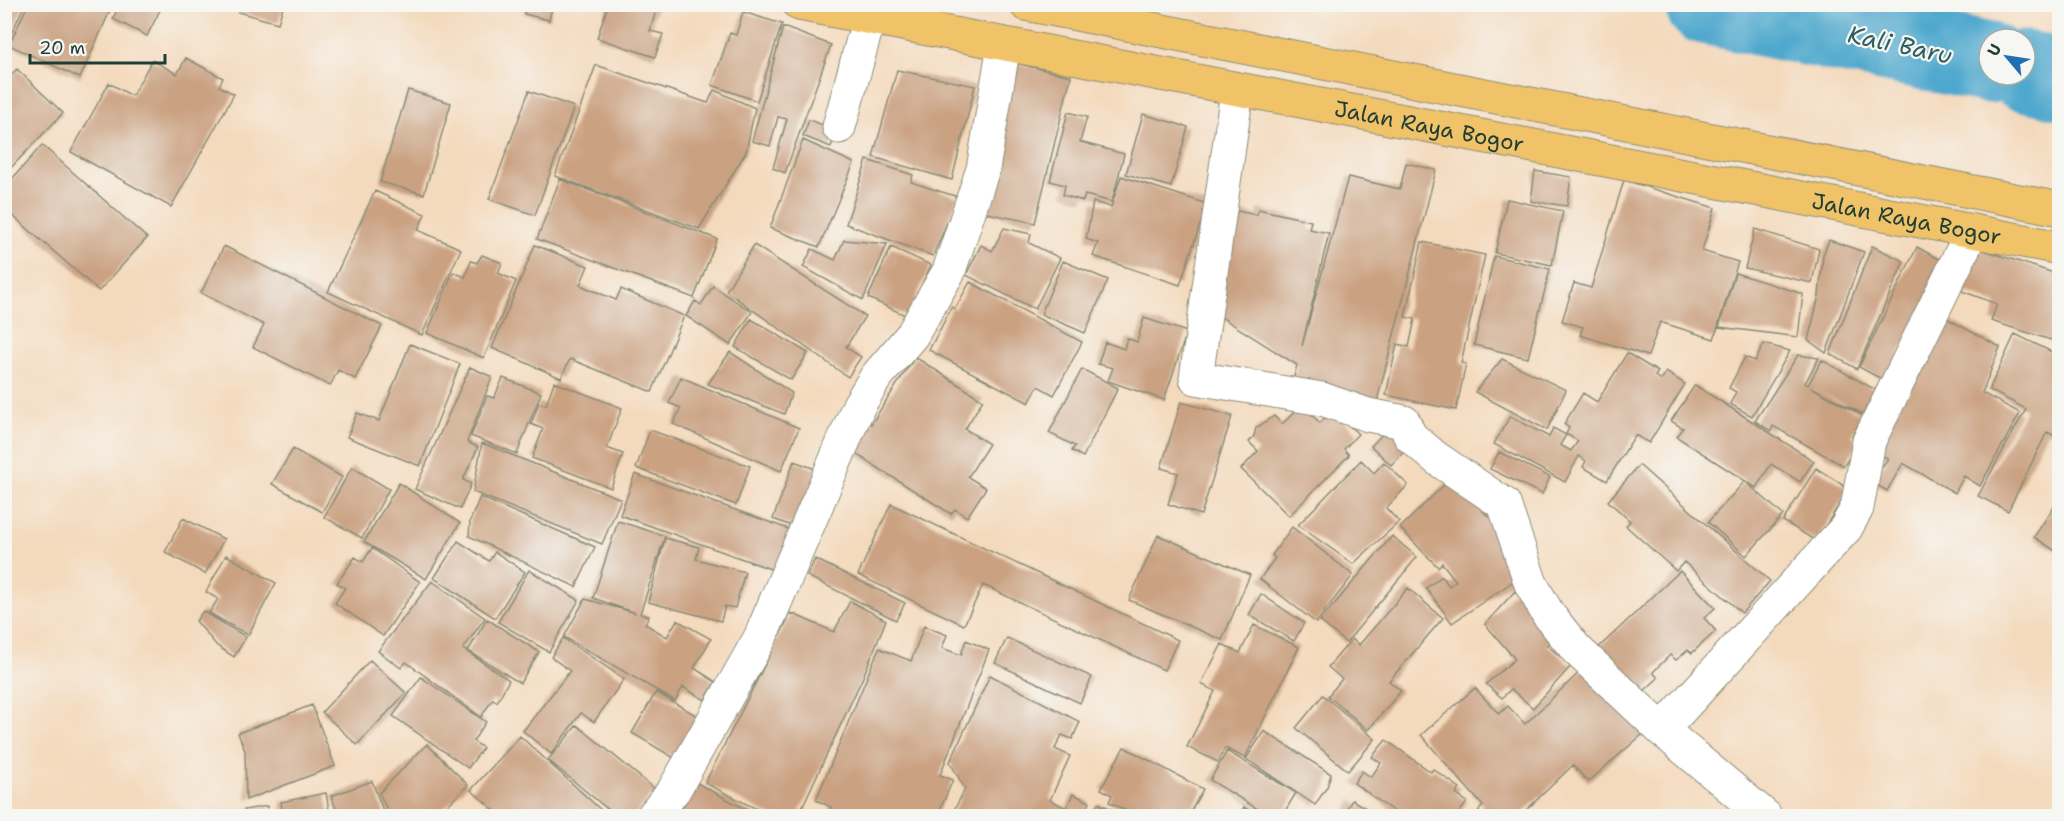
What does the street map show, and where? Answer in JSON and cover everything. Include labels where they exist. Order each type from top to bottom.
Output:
[{"type":"highway","name":"Jalan Raya Bogor","points":[[799,4],[1237,91],[2060,248]]},
{"type":"highway","name":"Jalan Raya Bogor","points":[[1026,4],[2060,209]]},
{"type":"street","points":[[839,128],[869,18]]},
{"type":"street","points":[[653,816],[674,790],[760,638],[860,405],[876,377],[912,335],[949,271],[983,169],[1004,45]]},
{"type":"street","points":[[1237,91],[1196,378],[1322,399],[1368,415],[1404,422],[1410,436],[1436,458],[1503,504],[1528,576],[1548,614],[1576,649],[1662,730],[1765,816]]},
{"type":"street","points":[[1662,730],[1846,528],[1857,508],[1869,441],[1972,231]]},
{"type":"building","points":[[4,4],[25,4],[4,49]]},
{"type":"building","points":[[28,4],[113,4],[80,78],[9,45]]},
{"type":"building","points":[[119,4],[163,4],[147,36],[113,19]]},
{"type":"building","points":[[241,4],[284,4],[278,23],[238,12]]},
{"type":"building","points":[[526,4],[553,4],[549,20],[524,14]]},
{"type":"building","points":[[619,4],[658,4],[650,31],[663,34],[655,57],[597,38],[608,5],[618,8]]},
{"type":"building","points":[[743,12],[782,24],[757,101],[712,85],[730,33],[736,35]]},
{"type":"building","points":[[783,27],[831,45],[785,173],[773,168],[787,119],[778,117],[770,146],[752,141]]},
{"type":"building","points":[[186,58],[223,78],[219,86],[234,94],[171,207],[71,152],[109,83],[132,96],[152,60],[177,74]]},
{"type":"building","points":[[1015,63],[1071,76],[1035,223],[982,212]]},
{"type":"building","points":[[596,65],[708,103],[714,90],[755,108],[746,152],[699,229],[555,176]]},
{"type":"building","points":[[17,69],[63,113],[4,175],[4,82]]},
{"type":"building","points":[[897,70],[975,86],[952,180],[873,157]]},
{"type":"building","points":[[408,90],[451,103],[424,194],[380,182]]},
{"type":"building","points":[[529,91],[574,107],[535,215],[489,199]]},
{"type":"building","points":[[1068,112],[1087,117],[1080,142],[1124,154],[1112,202],[1085,195],[1083,201],[1063,195],[1065,185],[1050,181]]},
{"type":"building","points":[[1143,114],[1188,127],[1171,187],[1126,174]]},
{"type":"building","points":[[809,120],[837,130],[831,147],[803,136]]},
{"type":"building","points":[[803,140],[854,163],[819,247],[770,228]]},
{"type":"building","points":[[42,145],[147,238],[99,291],[4,208],[4,188]]},
{"type":"building","points":[[867,160],[913,175],[911,182],[958,197],[933,256],[846,224]]},
{"type":"building","points":[[1406,163],[1436,170],[1376,405],[1293,381],[1297,365],[1216,314],[1237,211],[1257,215],[1258,209],[1311,221],[1309,229],[1329,233],[1302,346],[1348,177],[1400,189]]},
{"type":"building","points":[[1535,171],[1571,177],[1567,206],[1531,201]]},
{"type":"building","points":[[1121,176],[1207,204],[1180,285],[1093,256],[1098,243],[1086,239],[1093,202],[1111,207]]},
{"type":"building","points":[[560,179],[717,239],[694,298],[537,239]]},
{"type":"building","points":[[1624,180],[1715,208],[1702,251],[1738,262],[1714,339],[1660,322],[1648,356],[1580,335],[1583,327],[1562,321],[1574,283],[1591,288]]},
{"type":"building","points":[[375,191],[425,214],[418,230],[461,249],[422,335],[328,292]]},
{"type":"building","points":[[1507,199],[1563,211],[1552,265],[1495,253]]},
{"type":"building","points":[[1004,228],[1031,234],[1029,243],[1060,258],[1035,309],[966,275],[981,245],[992,251]]},
{"type":"building","points":[[1755,229],[1819,249],[1812,283],[1745,268]]},
{"type":"building","points":[[844,240],[887,244],[863,300],[803,267],[812,249],[835,260]]},
{"type":"building","points":[[1829,240],[1864,252],[1826,353],[1808,340],[1819,296],[1823,255]]},
{"type":"building","points":[[1422,242],[1485,255],[1461,363],[1466,364],[1456,410],[1386,395],[1397,344],[1409,347],[1415,319],[1405,317]]},
{"type":"building","points":[[535,245],[588,266],[580,285],[616,300],[621,289],[684,316],[652,392],[570,359],[561,378],[492,348]]},
{"type":"building","points":[[754,245],[865,316],[846,347],[861,357],[848,377],[726,291]]},
{"type":"building","points":[[224,246],[382,326],[355,379],[338,370],[330,386],[253,347],[264,325],[201,293]]},
{"type":"building","points":[[1872,246],[1904,261],[1857,369],[1830,354]]},
{"type":"building","points":[[891,247],[931,265],[907,316],[868,298]]},
{"type":"building","points":[[1917,247],[1946,263],[1885,381],[1859,367]]},
{"type":"building","points":[[1977,248],[2060,275],[2060,312],[2051,340],[1991,321],[1997,304],[1962,291]]},
{"type":"building","points":[[482,255],[502,263],[498,273],[516,281],[484,358],[427,333],[453,272],[465,277],[471,261],[477,263]]},
{"type":"building","points":[[1494,256],[1550,269],[1528,358],[1474,345]]},
{"type":"building","points":[[1063,261],[1108,280],[1085,333],[1041,314]]},
{"type":"building","points":[[1735,273],[1803,294],[1798,337],[1719,327]]},
{"type":"building","points":[[970,282],[1082,342],[1054,395],[1038,386],[1029,403],[929,350],[952,307],[955,309]]},
{"type":"building","points":[[713,286],[752,312],[730,345],[686,316],[695,301],[701,305]]},
{"type":"building","points":[[1144,318],[1187,332],[1164,400],[1108,381],[1113,368],[1098,364],[1105,342],[1124,349],[1127,338],[1137,342]]},
{"type":"building","points":[[1946,318],[2000,347],[1982,393],[2020,413],[1980,486],[1964,476],[1955,493],[1903,463],[1887,491],[1872,482],[1888,458],[1874,452]]},
{"type":"building","points":[[751,319],[808,353],[791,380],[735,347]]},
{"type":"building","points":[[2015,334],[2060,356],[2060,438],[2047,432],[2008,511],[1978,496],[2026,409],[1989,390]]},
{"type":"building","points":[[410,344],[460,364],[420,466],[347,437],[357,413],[379,421]]},
{"type":"building","points":[[1764,344],[1790,351],[1752,416],[1730,404],[1736,392],[1729,388],[1745,357],[1755,361]]},
{"type":"building","points":[[730,352],[792,393],[784,414],[708,384]]},
{"type":"building","points":[[1627,353],[1658,372],[1655,376],[1661,380],[1666,372],[1685,384],[1649,443],[1635,435],[1607,481],[1583,467],[1586,461],[1579,456],[1565,482],[1494,444],[1510,416],[1549,437],[1553,428],[1566,435],[1560,445],[1571,451],[1578,441],[1566,434],[1569,428],[1564,424],[1583,393],[1597,402]]},
{"type":"building","points":[[1798,355],[1819,358],[1805,383],[1808,385],[1822,360],[1876,390],[1863,414],[1811,387],[1863,416],[1852,436],[1859,441],[1844,466],[1773,426],[1771,431],[1755,421]]},
{"type":"building","points":[[915,357],[983,400],[965,429],[989,444],[968,477],[986,488],[967,517],[955,509],[951,514],[848,449],[866,421],[871,424]]},
{"type":"building","points":[[1502,359],[1566,390],[1547,430],[1475,392]]},
{"type":"building","points":[[470,367],[492,377],[467,442],[478,447],[463,480],[471,484],[460,509],[415,489]]},
{"type":"building","points":[[1082,369],[1118,388],[1083,457],[1072,451],[1075,446],[1049,433]]},
{"type":"building","points":[[681,377],[799,428],[781,471],[673,424],[681,408],[669,403]]},
{"type":"building","points":[[503,378],[541,393],[517,454],[471,436],[487,396],[494,398]]},
{"type":"building","points":[[554,382],[622,408],[607,448],[623,454],[611,488],[532,458],[543,429],[531,424],[539,403],[546,405]]},
{"type":"building","points":[[1695,385],[1814,461],[1800,482],[1771,464],[1756,488],[1677,437],[1683,428],[1671,421]]},
{"type":"building","points":[[1181,402],[1232,416],[1201,515],[1168,504],[1178,473],[1161,468]]},
{"type":"building","points":[[1302,405],[1320,423],[1333,410],[1358,434],[1344,449],[1349,455],[1289,516],[1241,469],[1258,451],[1249,442],[1256,428],[1274,416],[1282,424]]},
{"type":"building","points":[[1389,427],[1409,446],[1391,465],[1371,446]]},
{"type":"building","points":[[650,430],[750,466],[736,505],[636,468]]},
{"type":"building","points":[[482,443],[621,499],[602,544],[473,492]]},
{"type":"building","points":[[293,449],[342,477],[322,512],[272,484]]},
{"type":"building","points":[[1499,452],[1550,477],[1542,494],[1490,469]]},
{"type":"building","points":[[1361,460],[1374,473],[1384,462],[1408,485],[1386,508],[1399,522],[1353,564],[1298,525]]},
{"type":"building","points":[[794,461],[818,470],[797,528],[773,519]]},
{"type":"building","points":[[1639,465],[1770,581],[1742,613],[1684,562],[1676,571],[1626,526],[1630,521],[1608,501]]},
{"type":"building","points":[[352,467],[389,489],[362,538],[324,517]]},
{"type":"building","points":[[1816,468],[1849,489],[1816,541],[1783,521]]},
{"type":"building","points":[[635,474],[794,531],[779,572],[620,515]]},
{"type":"building","points":[[1451,478],[1489,517],[1493,511],[1521,576],[1452,623],[1426,588],[1442,576],[1449,586],[1456,581],[1442,563],[1438,567],[1400,528]]},
{"type":"building","points":[[1745,481],[1783,515],[1746,556],[1708,522]]},
{"type":"building","points":[[399,483],[460,523],[426,579],[364,542]]},
{"type":"building","points":[[480,497],[595,547],[576,587],[469,536],[470,521]]},
{"type":"building","points":[[2060,497],[2060,554],[2034,537]]},
{"type":"building","points":[[891,504],[1178,640],[1164,670],[983,585],[964,625],[858,575]]},
{"type":"building","points":[[183,518],[224,539],[205,574],[165,552]]},
{"type":"building","points":[[618,521],[665,536],[640,614],[649,616],[645,624],[667,637],[677,620],[711,639],[694,668],[716,682],[705,700],[683,687],[675,701],[564,637],[585,599],[636,613],[593,598]]},
{"type":"building","points":[[1292,527],[1353,575],[1316,623],[1260,579],[1275,558],[1272,555]]},
{"type":"building","points":[[1158,535],[1250,575],[1222,640],[1129,600]]},
{"type":"building","points":[[1392,536],[1417,557],[1346,643],[1320,621]]},
{"type":"building","points":[[665,538],[699,547],[696,559],[745,572],[735,608],[725,606],[721,621],[648,602]]},
{"type":"building","points":[[458,541],[489,561],[495,552],[525,572],[495,618],[434,578]]},
{"type":"building","points":[[372,548],[420,582],[383,636],[335,603],[345,588],[337,583],[355,557],[363,562]]},
{"type":"building","points":[[226,555],[276,583],[248,635],[209,613],[218,599],[206,592]]},
{"type":"building","points":[[815,559],[905,603],[896,620],[807,576]]},
{"type":"building","points":[[529,570],[579,600],[549,652],[498,622]]},
{"type":"building","points":[[1680,571],[1715,608],[1704,618],[1716,631],[1692,653],[1688,650],[1676,660],[1670,655],[1653,672],[1658,678],[1643,692],[1628,675],[1624,678],[1596,650]]},
{"type":"building","points":[[432,581],[485,618],[463,649],[509,680],[497,702],[493,699],[481,717],[406,662],[401,668],[378,651]]},
{"type":"building","points":[[1408,588],[1443,618],[1389,681],[1401,691],[1368,730],[1328,696],[1342,679],[1328,667],[1352,639],[1359,645]]},
{"type":"building","points":[[1515,591],[1559,631],[1547,645],[1571,666],[1533,708],[1511,689],[1502,698],[1486,684],[1515,659],[1485,624]]},
{"type":"building","points":[[1261,594],[1304,623],[1294,641],[1249,615]]},
{"type":"building","points":[[850,601],[886,620],[863,677],[798,816],[771,816],[705,783],[791,613],[834,632]]},
{"type":"building","points":[[203,611],[246,637],[234,657],[217,646],[196,621]]},
{"type":"building","points":[[487,619],[539,652],[520,683],[468,651]]},
{"type":"building","points":[[1254,625],[1299,647],[1245,758],[1225,748],[1218,762],[1187,747],[1215,691],[1201,684],[1222,644],[1240,653]]},
{"type":"building","points":[[924,626],[947,635],[942,648],[961,655],[966,640],[989,650],[940,775],[953,780],[937,816],[826,816],[831,807],[816,800],[879,648],[911,661]]},
{"type":"building","points":[[563,638],[624,679],[594,722],[581,713],[551,754],[523,731],[570,671],[551,657]]},
{"type":"building","points":[[1007,638],[1092,677],[1080,703],[995,663]]},
{"type":"building","points":[[370,660],[406,693],[357,745],[322,712]]},
{"type":"building","points":[[1584,668],[1643,734],[1588,782],[1573,765],[1520,816],[1474,816],[1483,806],[1421,735],[1475,688],[1499,714],[1508,706],[1525,724]]},
{"type":"building","points":[[990,675],[1080,722],[1072,739],[1062,735],[1055,749],[1070,756],[1050,800],[1066,808],[1073,794],[1090,802],[1083,816],[951,816],[965,789],[950,762]]},
{"type":"building","points":[[421,677],[486,722],[473,741],[483,748],[468,768],[393,716]]},
{"type":"building","points":[[656,692],[699,717],[674,758],[632,733]]},
{"type":"building","points":[[1323,695],[1375,739],[1348,771],[1296,728]]},
{"type":"building","points":[[312,705],[335,766],[246,800],[245,751],[238,733]]},
{"type":"building","points":[[577,725],[656,790],[634,816],[616,816],[548,760]]},
{"type":"building","points":[[1264,731],[1331,774],[1327,787],[1315,805],[1246,759]]},
{"type":"building","points":[[520,736],[600,809],[594,816],[520,816],[516,813],[514,816],[501,816],[471,790]]},
{"type":"building","points":[[1386,740],[1431,772],[1433,769],[1460,788],[1456,794],[1467,802],[1457,816],[1400,816],[1354,783],[1362,771],[1371,777],[1381,763],[1372,757]]},
{"type":"building","points":[[427,744],[468,785],[437,816],[390,816],[379,793]]},
{"type":"building","points":[[1124,747],[1203,789],[1188,816],[1136,816],[1109,802],[1112,795],[1101,789]]},
{"type":"building","points":[[1227,751],[1296,793],[1282,816],[1269,816],[1210,780]]},
{"type":"building","points":[[372,781],[385,816],[339,816],[331,796]]},
{"type":"building","points":[[697,783],[758,816],[677,816]]},
{"type":"building","points":[[326,793],[330,816],[283,816],[281,802]]},
{"type":"building","points":[[1352,800],[1379,816],[1342,816]]},
{"type":"building","points":[[1098,803],[1126,816],[1091,816]]},
{"type":"building","points":[[267,806],[269,816],[245,816],[244,810]]},
{"type":"building","points":[[1244,807],[1258,816],[1238,816]]},
{"type":"building","points":[[464,811],[468,816],[456,816]]},
{"type":"waterway","name":"Kali Baru","points":[[1705,4],[1977,61]]},
{"type":"waterway","name":"Kali Baru","points":[[2037,74],[2060,79]]}]
